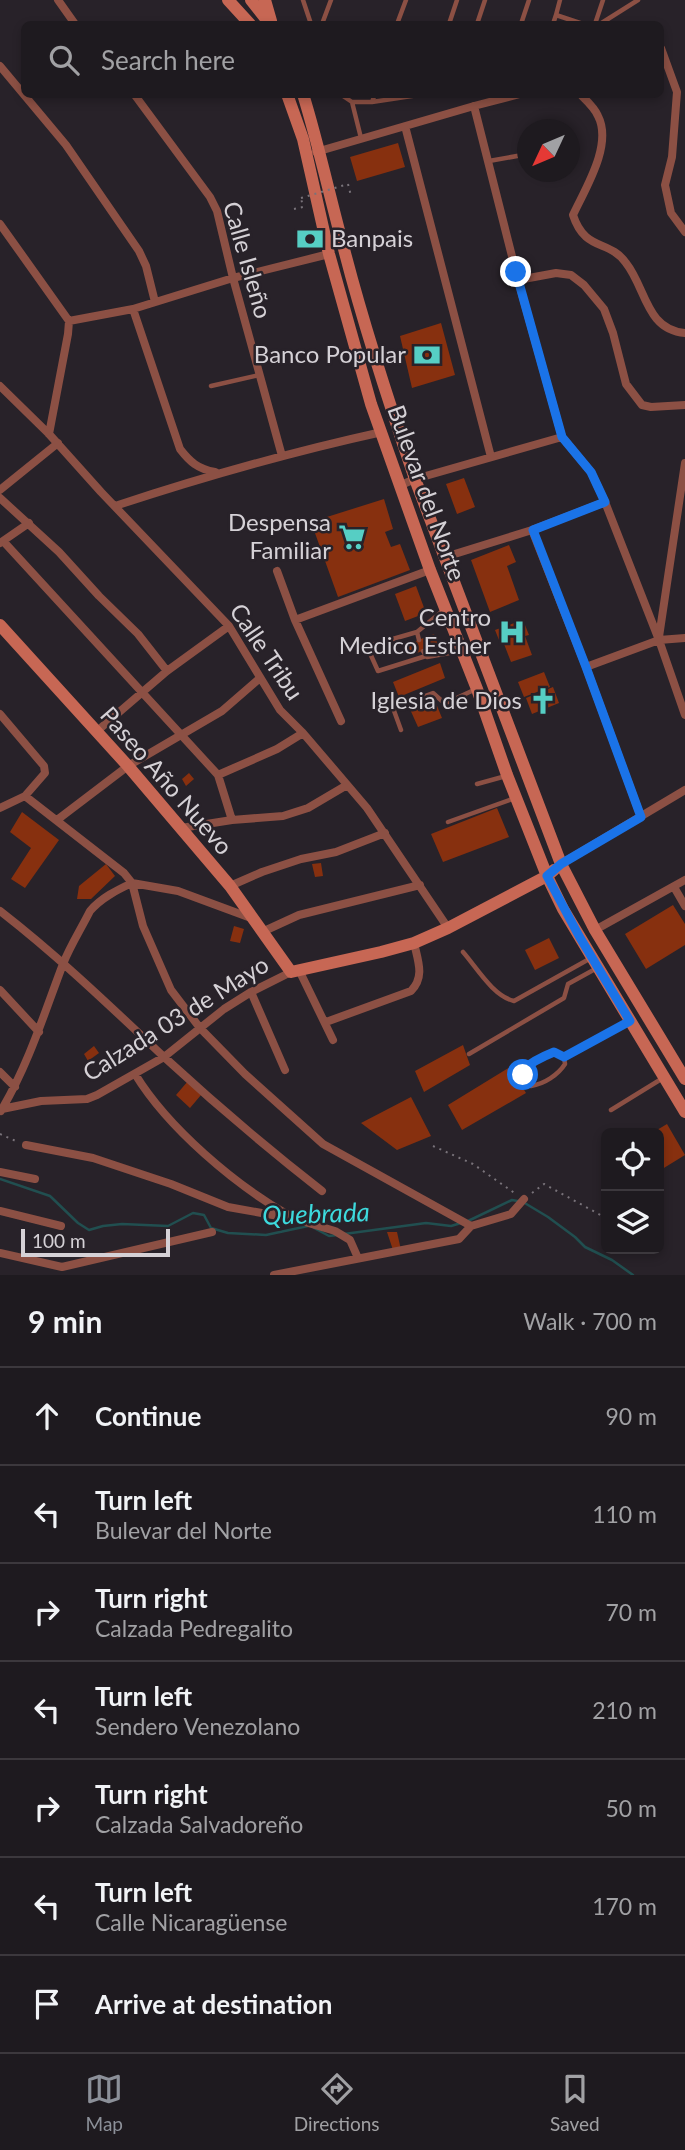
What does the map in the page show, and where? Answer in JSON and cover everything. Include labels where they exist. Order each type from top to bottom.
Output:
[{"type":"main road","points":[[229,0],[247,21]]},
{"type":"main road","points":[[251,0],[268,21]]},
{"type":"main road","points":[[265,0],[270,21]]},
{"type":"main road","name":"Bulevar del Norte","points":[[288,98],[303,139],[313,153],[415,479],[561,864],[595,930],[685,1079]]},
{"type":"main road","name":"Bulevar del Norte","points":[[304,98],[329,254],[364,382],[430,570],[477,689],[507,775],[563,909],[685,1112]]},
{"type":"main road","name":"Paseo Año Nuevo","points":[[0,625],[181,828],[230,886],[251,918],[295,971]]},
{"type":"main road","name":"Calzada 03 de Mayo","points":[[295,971],[414,943],[547,876],[561,864]]},
{"type":"street","points":[[58,0],[73,21]]},
{"type":"street","points":[[664,54],[681,91],[672,157],[665,185],[671,213],[685,232]]},
{"type":"street","points":[[0,66],[21,85]]},
{"type":"street","points":[[31,98],[139,251],[146,266],[155,302]]},
{"type":"street","name":"Calle Isleño","points":[[137,98],[217,211],[282,456]]},
{"type":"street","points":[[313,153],[505,98]]},
{"type":"street","points":[[583,98],[599,116],[602,131],[599,162],[573,215],[576,223],[583,236],[603,248],[620,253],[631,268],[656,321],[673,332],[685,333]]},
{"type":"street","points":[[474,106],[517,280],[562,437],[591,472],[605,502],[659,639],[685,715]]},
{"type":"street","points":[[405,126],[491,457]]},
{"type":"street","points":[[0,223],[69,321],[49,434]]},
{"type":"street","points":[[69,321],[133,309],[233,278],[329,254]]},
{"type":"street","points":[[517,280],[556,273],[571,275],[604,309],[626,384],[642,405],[685,405]]},
{"type":"street","points":[[133,309],[180,449],[190,462],[203,470],[218,473]]},
{"type":"street","name":"Calle Tribu","points":[[0,386],[58,443],[229,625],[281,710],[348,785],[386,833],[448,928]]},
{"type":"street","points":[[115,506],[218,473],[382,432]]},
{"type":"street","points":[[401,485],[562,437]]},
{"type":"street","points":[[0,490],[58,443]]},
{"type":"street","points":[[659,639],[685,463]]},
{"type":"street","points":[[0,498],[59,552],[138,634],[167,671]]},
{"type":"street","points":[[445,557],[533,530],[605,502]]},
{"type":"street","points":[[29,523],[2,543],[144,692],[218,775],[232,820]]},
{"type":"street","points":[[533,530],[641,817]]},
{"type":"street","points":[[277,570],[295,620],[341,720]]},
{"type":"street","points":[[295,620],[430,570]]},
{"type":"street","points":[[96,732],[167,671],[229,625]]},
{"type":"street","points":[[586,667],[659,639],[685,638]]},
{"type":"street","points":[[57,820],[128,766],[222,711],[260,678]]},
{"type":"street","points":[[0,714],[44,766],[45,773],[25,796],[0,808]]},
{"type":"street","points":[[218,775],[277,749],[303,733]]},
{"type":"street","points":[[181,828],[283,816],[308,808],[348,785]]},
{"type":"street","points":[[561,864],[685,790]]},
{"type":"street","points":[[25,796],[124,873],[132,883],[144,926],[171,990],[200,1028],[245,1074],[323,1144],[465,1223],[511,1214],[522,1202]]},
{"type":"street","points":[[230,886],[262,872],[301,859],[336,852],[386,833]]},
{"type":"street","points":[[595,930],[685,880]]},
{"type":"street","points":[[1,1111],[15,1087],[39,1032],[64,962],[90,911],[96,905],[132,883],[178,891],[251,918]]},
{"type":"street","points":[[262,932],[299,915],[420,885]]},
{"type":"street","points":[[674,887],[685,906]]},
{"type":"street","points":[[1,915],[64,962],[242,1127],[322,1191]]},
{"type":"street","points":[[326,1023],[411,991],[420,974],[414,943]]},
{"type":"street","name":"Calzada 03 de Mayo","points":[[1,1111],[41,1101],[87,1099],[164,1057],[224,1009],[251,992],[295,971]]},
{"type":"street","name":"Paseo Año Nuevo","points":[[295,971],[333,1040]]},
{"type":"street","points":[[0,990],[39,1032]]},
{"type":"street","points":[[251,992],[285,1070]]},
{"type":"street","points":[[0,1073],[15,1087]]},
{"type":"street","points":[[135,1074],[170,1119],[200,1148],[259,1199],[295,1219]]},
{"type":"street","points":[[26,1145],[93,1158],[229,1207],[295,1219],[335,1231],[350,1240],[358,1258]]},
{"type":"street","points":[[0,1172],[35,1180]]},
{"type":"street","points":[[0,1211],[61,1226]]},
{"type":"street","points":[[274,1275],[459,1239],[465,1223]]},
{"type":"street","points":[[0,1253],[62,1267],[212,1232]]},
{"type":"lane","points":[[303,0],[310,21]]},
{"type":"lane","points":[[324,21],[331,0]]},
{"type":"lane","points":[[398,21],[405,0]]},
{"type":"lane","points":[[450,21],[457,0]]},
{"type":"lane","points":[[478,21],[485,0]]},
{"type":"lane","points":[[522,21],[529,0]]},
{"type":"lane","points":[[554,21],[560,0]]},
{"type":"lane","points":[[599,21],[603,0]]},
{"type":"lane","points":[[603,21],[638,0]]},
{"type":"lane","points":[[556,15],[574,21]]},
{"type":"lane","points":[[345,98],[352,103],[362,139]]},
{"type":"lane","points":[[372,102],[373,98]]},
{"type":"lane","points":[[352,103],[398,98]]},
{"type":"lane","points":[[488,162],[517,156]]},
{"type":"lane","points":[[211,386],[260,375]]},
{"type":"lane","points":[[445,609],[417,632],[372,645],[369,651],[378,671],[425,654],[462,651]]},
{"type":"lane","points":[[417,632],[419,640]]},
{"type":"lane","points":[[385,711],[433,693],[446,703],[477,689]]},
{"type":"lane","points":[[393,708],[401,730]]},
{"type":"lane","points":[[477,784],[507,775]]},
{"type":"lane","points":[[448,821],[516,797]]},
{"type":"lane","points":[[463,953],[494,988],[508,1000],[514,1001],[594,962]]},
{"type":"lane","points":[[469,1054],[564,998],[568,984],[594,962]]},
{"type":"lane","points":[[564,1057],[630,1021]]},
{"type":"lane","points":[[554,1052],[564,1057],[565,1065],[551,1077],[531,1086],[524,1079],[523,1070],[538,1060],[554,1052]]},
{"type":"lane","points":[[611,1110],[664,1077]]},
{"type":"path","points":[[293,209],[303,208],[300,198],[348,184],[351,197]]},
{"type":"path","points":[[0,1134],[26,1145]]},
{"type":"path","points":[[433,1146],[473,1164],[522,1202],[544,1184],[601,1215]]},
{"type":"building","points":[[398,143],[405,167],[357,181],[350,157]]},
{"type":"building","name":"Banco Popular","points":[[441,323],[455,375],[412,388],[400,336]]},
{"type":"building","points":[[464,478],[475,507],[457,514],[446,484]]},
{"type":"building","points":[[384,499],[393,529],[385,532],[391,547],[400,544],[410,570],[338,597],[311,522]]},
{"type":"building","points":[[509,545],[516,562],[507,566],[519,600],[490,612],[471,560]]},
{"type":"building","points":[[416,586],[426,613],[405,621],[395,594]]},
{"type":"building","points":[[523,620],[532,655],[511,662],[495,630]]},
{"type":"building","points":[[434,634],[438,645],[409,656],[405,645]]},
{"type":"building","points":[[440,663],[445,678],[399,697],[393,682]]},
{"type":"building","points":[[544,672],[550,687],[524,697],[518,682]]},
{"type":"building","name":"Iglesia de Dios","points":[[553,687],[559,703],[532,714],[526,698]]},
{"type":"building","points":[[433,696],[442,718],[418,727],[409,707]]},
{"type":"building","points":[[189,773],[194,779],[186,786],[182,779]]},
{"type":"building","points":[[497,808],[509,837],[443,862],[431,834]]},
{"type":"building","points":[[22,812],[59,840],[25,888],[11,879],[31,848],[10,832]]},
{"type":"building","points":[[321,863],[323,876],[315,877],[312,864]]},
{"type":"building","points":[[106,864],[115,876],[91,899],[77,899],[79,886]]},
{"type":"building","points":[[673,905],[685,924],[685,945],[646,969],[625,934]]},
{"type":"building","points":[[234,926],[244,929],[240,943],[230,941]]},
{"type":"building","points":[[549,938],[559,958],[535,970],[525,950]]},
{"type":"building","points":[[463,1045],[470,1065],[424,1092],[415,1071]]},
{"type":"building","points":[[94,1046],[99,1053],[88,1061],[84,1054]]},
{"type":"building","points":[[510,1067],[526,1093],[462,1130],[448,1105]]},
{"type":"building","points":[[188,1081],[201,1095],[190,1108],[176,1095]]},
{"type":"building","points":[[411,1097],[431,1136],[397,1150],[361,1123]]},
{"type":"building","points":[[667,1124],[685,1155],[664,1168],[664,1128],[660,1128]]},
{"type":"building","points":[[387,1232],[397,1232],[401,1250],[393,1250]]},
{"type":"waterway","name":"Quebrada","points":[[0,1179],[50,1196],[89,1230],[122,1224],[168,1226],[193,1213],[204,1215],[211,1228],[228,1233],[266,1235],[308,1226]]},
{"type":"waterway","name":"Quebrada","points":[[468,1221],[512,1200],[523,1202],[548,1217],[585,1247],[612,1260],[633,1275]]},
{"type":"waterway","name":"Quebrada","points":[[344,1234],[426,1223],[451,1226],[461,1223]]},
{"type":"waterway","name":"Quebrada","points":[[314,1228],[329,1236],[337,1235]]},
{"type":"place","name":"Banpais","points":[[310,239]]},
{"type":"place","name":"Banco Popular","points":[[427,355]]},
{"type":"place","name":"Despensa Familiar","points":[[352,537]]},
{"type":"place","name":"Centro Medico Esther","points":[[512,632]]},
{"type":"place","name":"Iglesia de Dios","points":[[543,701]]},
{"type":"route","points":[[516,272],[562,437],[591,472],[605,502],[533,530],[641,817],[561,864],[547,876],[563,909],[630,1021],[564,1057],[554,1052],[538,1060],[523,1070],[523,1075]]}]
